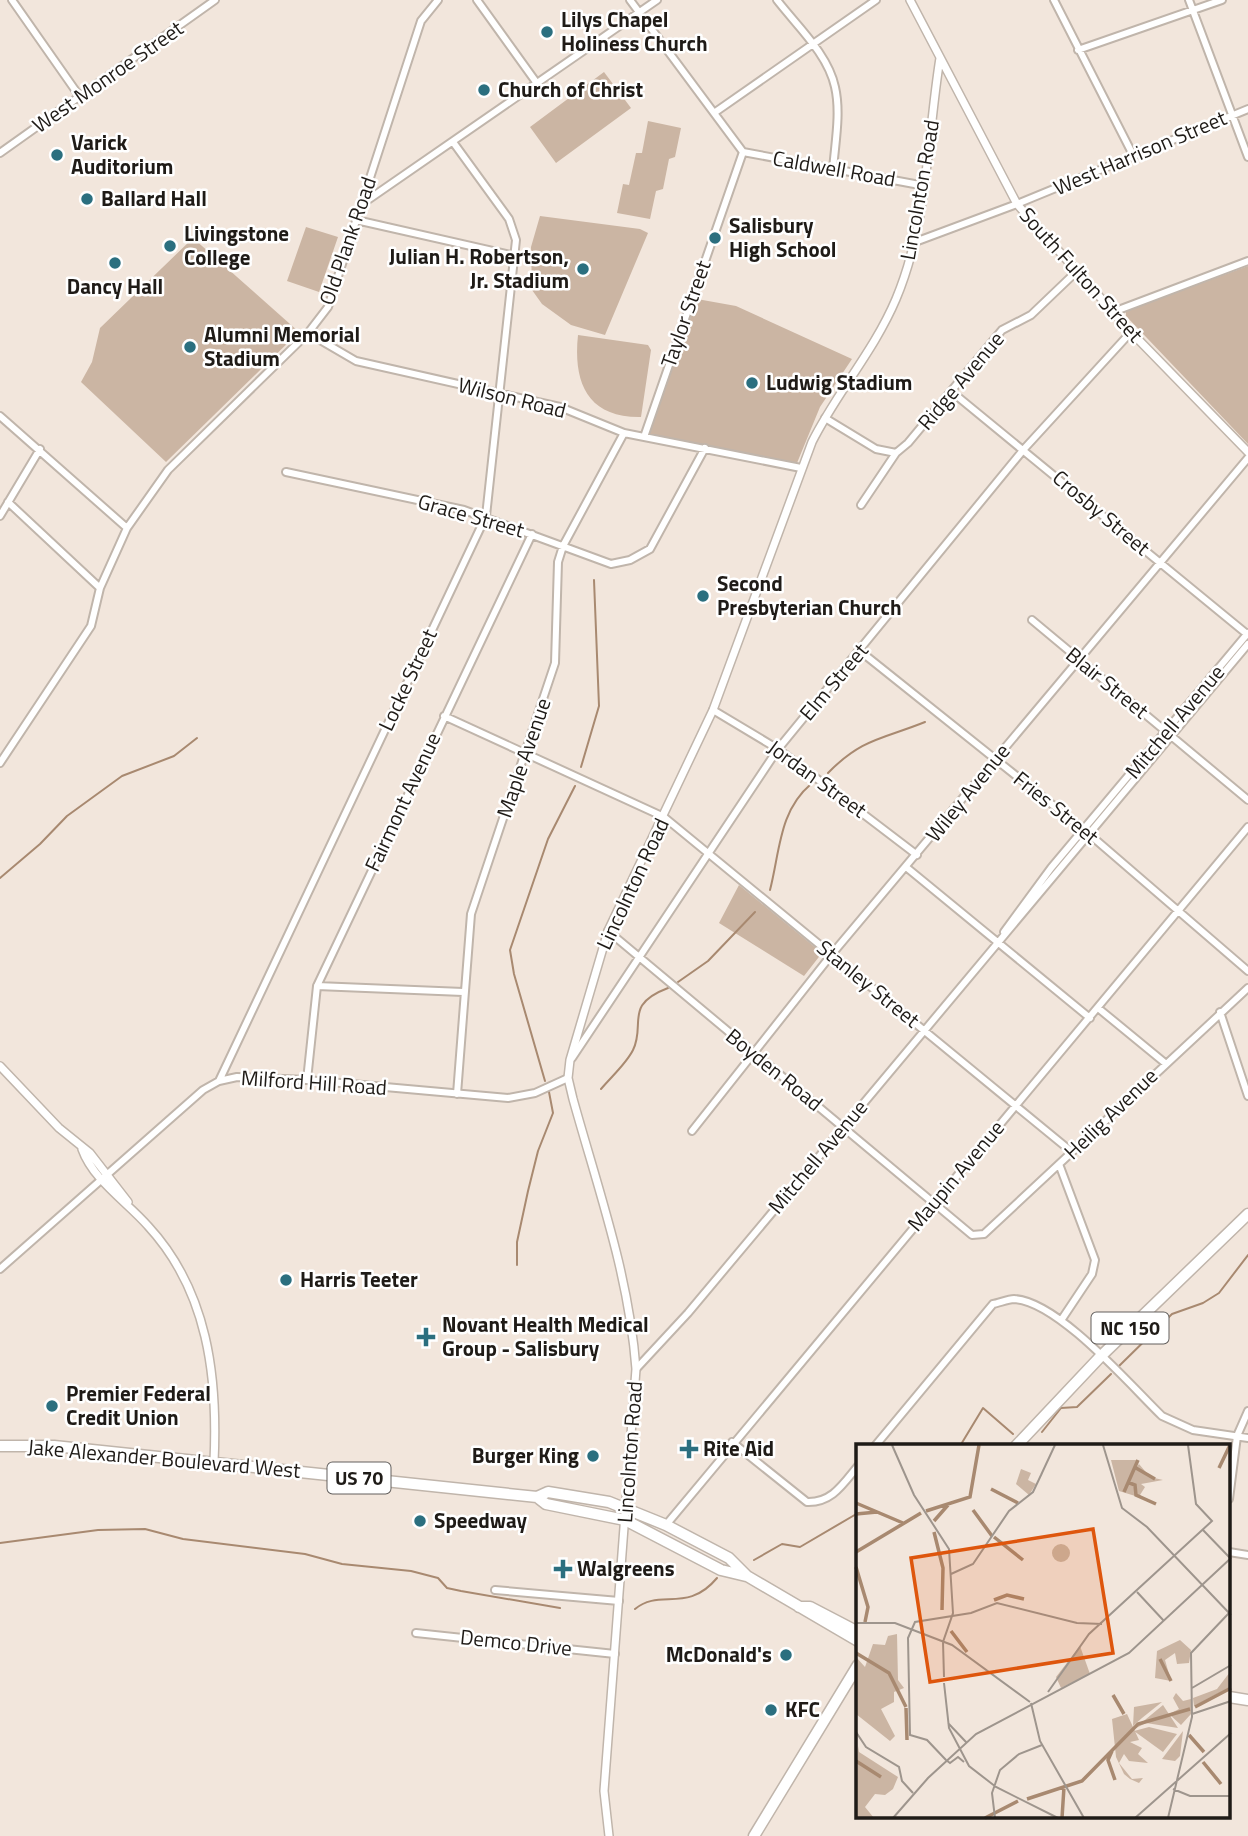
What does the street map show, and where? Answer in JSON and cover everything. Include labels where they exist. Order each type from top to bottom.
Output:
[{"type":"main road","name":"NC 150","points":[[1018,1444],[1100,1357],[1248,1214]]},
{"type":"main road","name":"Jake Alexander Boulevard West","points":[[0,1446],[54,1446],[537,1497],[548,1492],[625,1508],[666,1525],[729,1558],[747,1576],[856,1640]]},
{"type":"main road","name":"Jake Alexander Boulevard West","points":[[537,1497],[546,1504],[625,1520],[720,1570],[747,1576]]},
{"type":"main road","name":"Jake Alexander Boulevard West","points":[[798,1607],[810,1607],[856,1631]]},
{"type":"main road","points":[[754,1836],[856,1668]]},
{"type":"main road","points":[[1230,1697],[1248,1700]]},
{"type":"street","points":[[12,0],[80,97]]},
{"type":"street","name":"West Monroe Street","points":[[0,153],[215,0]]},
{"type":"street","name":"Old Plank Road","points":[[0,763],[91,626],[100,588],[127,528],[168,470],[309,333],[328,307],[421,21],[438,0]]},
{"type":"street","points":[[477,0],[536,82]]},
{"type":"street","points":[[630,0],[743,152]]},
{"type":"street","points":[[362,205],[657,0]]},
{"type":"street","points":[[777,0],[828,68],[835,87],[837,107],[833,170]]},
{"type":"street","points":[[713,113],[876,0]]},
{"type":"street","name":"South Fulton Street","points":[[910,0],[1017,205],[1113,312],[1248,452]]},
{"type":"street","points":[[1054,0],[1133,155]]},
{"type":"street","points":[[1189,0],[1248,157]]},
{"type":"street","points":[[1078,50],[1222,0]]},
{"type":"street","name":"Lincolnton Road","points":[[609,1836],[604,1791],[636,1369],[633,1324],[621,1266],[568,1078],[570,1060],[608,931],[713,710],[801,468],[825,418],[886,322],[915,242],[925,186],[940,58]]},
{"type":"street","name":"West Harrison Street","points":[[915,242],[1017,205],[1248,108]]},
{"type":"street","name":"Locke Street","points":[[219,1081],[486,516],[516,256],[513,226],[453,142]]},
{"type":"street","name":"Caldwell Road","points":[[743,152],[925,186]]},
{"type":"street","name":"Taylor Street","points":[[644,437],[743,152]]},
{"type":"street","points":[[356,220],[516,256]]},
{"type":"street","points":[[1113,312],[1248,261]]},
{"type":"street","name":"Ridge Avenue","points":[[861,505],[896,453],[952,392],[1002,330],[1031,315],[1076,272]]},
{"type":"street","name":"Elm Street","points":[[570,1060],[778,749],[1024,449],[1131,331]]},
{"type":"street","name":"Wilson Road","points":[[309,333],[356,361],[560,407],[624,433],[801,468]]},
{"type":"street","name":"Crosby Street","points":[[952,392],[1248,634]]},
{"type":"street","points":[[1,418],[40,449],[127,528]]},
{"type":"street","points":[[825,418],[876,449],[896,453]]},
{"type":"street","name":"Maple Avenue","points":[[457,1094],[471,914],[555,663],[558,643],[555,577],[563,547],[624,433]]},
{"type":"street","name":"Grace Street","points":[[286,472],[486,516],[611,564],[631,560],[650,550],[705,448]]},
{"type":"street","points":[[0,516],[40,449]]},
{"type":"street","name":"Wiley Avenue","points":[[692,1131],[751,1053],[832,954],[1248,458]]},
{"type":"street","points":[[8,502],[100,588]]},
{"type":"street","name":"Fairmont Avenue","points":[[307,1080],[317,986],[532,534]]},
{"type":"street","name":"Blair Street","points":[[1032,620],[1248,800]]},
{"type":"street","name":"Mitchell Avenue","points":[[636,1369],[688,1313],[925,1031],[1248,634]]},
{"type":"street","name":"Mitchell Avenue","points":[[1169,733],[1248,644]]},
{"type":"street","name":"Fries Street","points":[[860,651],[1086,832],[1248,971]]},
{"type":"street","name":"Jordan Street","points":[[713,710],[778,749],[917,855]]},
{"type":"street","name":"Stanley Street","points":[[444,716],[664,817],[1072,1152]]},
{"type":"street","name":"Maupin Avenue","points":[[666,1525],[1248,827]]},
{"type":"street","points":[[906,867],[1090,1018]]},
{"type":"street","name":"Boyden Road","points":[[608,931],[972,1235]]},
{"type":"street","points":[[317,986],[463,992]]},
{"type":"street","name":"Heilig Avenue","points":[[972,1235],[984,1234],[1248,988]]},
{"type":"street","points":[[1098,1008],[1165,1063]]},
{"type":"street","points":[[1220,1012],[1248,1096]]},
{"type":"street","points":[[0,1066],[82,1149],[169,1251],[198,1309],[215,1383],[214,1462]]},
{"type":"street","name":"Milford Hill Road","points":[[0,1269],[203,1090],[219,1081],[237,1077],[307,1080],[508,1098],[535,1093],[568,1078]]},
{"type":"street","points":[[1059,1164],[1095,1260],[1092,1274],[1062,1319]]},
{"type":"street","points":[[877,1444],[993,1304],[1014,1299],[1038,1306],[1062,1319],[1163,1416],[1176,1424],[1248,1438]]},
{"type":"street","points":[[1230,1491],[1237,1436],[1248,1410]]},
{"type":"street","points":[[733,1442],[807,1502],[821,1503],[833,1495],[856,1468]]},
{"type":"street","points":[[1230,1552],[1248,1555]]},
{"type":"street","points":[[495,1590],[620,1601]]},
{"type":"street","name":"Demco Drive","points":[[416,1633],[615,1654]]},
{"type":"shaded area","points":[[604,72],[631,108],[556,163],[530,127]]},
{"type":"shaded area","points":[[648,121],[681,128],[675,157],[669,159],[663,189],[656,191],[650,219],[617,213],[623,184],[629,185],[636,153],[642,153]]},
{"type":"shaded area","name":"Julian H. Robertson, Jr. Stadium","points":[[540,216],[640,229],[648,233],[605,335],[571,325],[542,304],[532,290],[531,247]]},
{"type":"shaded area","points":[[306,227],[338,237],[319,292],[287,281]]},
{"type":"shaded area","name":"Alumni Memorial Stadium","points":[[193,238],[299,332],[166,462],[81,382],[92,362],[100,328]]},
{"type":"shaded area","points":[[1248,266],[1248,444],[1126,316],[1126,311]]},
{"type":"shaded area","name":"Ludwig Stadium","points":[[697,299],[736,306],[852,359],[820,407],[797,463],[649,435]]},
{"type":"shaded area","points":[[578,335],[648,345],[651,350],[641,417],[623,416],[608,411],[596,404],[587,394],[578,368]]},
{"type":"shaded area","points":[[739,885],[822,953],[804,976],[719,923]]},
{"type":"waterway","points":[[581,767],[599,706],[594,580]]},
{"type":"waterway","points":[[828,773],[840,761],[863,746],[925,722]]},
{"type":"waterway","points":[[0,878],[40,844],[67,816],[122,776],[174,756],[197,738]]},
{"type":"waterway","points":[[770,890],[782,832],[792,806],[811,784]]},
{"type":"waterway","points":[[545,1081],[514,974],[510,950],[548,839],[575,786]]},
{"type":"waterway","points":[[678,982],[708,961],[755,912]]},
{"type":"waterway","points":[[601,1089],[633,1050],[638,1016],[645,1001],[668,988]]},
{"type":"waterway","points":[[517,1265],[517,1242],[528,1191],[538,1151],[553,1113],[549,1092]]},
{"type":"waterway","points":[[1118,1367],[1172,1314],[1203,1303],[1219,1293],[1248,1255]]},
{"type":"waterway","points":[[1042,1432],[1061,1408],[1077,1407],[1111,1374]]},
{"type":"waterway","points":[[961,1444],[983,1408],[1013,1434]]},
{"type":"waterway","points":[[754,1560],[782,1544],[800,1547],[856,1514]]},
{"type":"waterway","points":[[0,1543],[98,1530],[145,1529],[183,1539],[305,1554],[342,1564],[411,1571],[438,1578],[447,1588],[560,1608]]},
{"type":"waterway","points":[[635,1609],[654,1600],[695,1595],[717,1578]]},
{"type":"place","name":"Lilys Chapel Holiness Church","points":[[547,32]]},
{"type":"place","name":"Church of Christ","points":[[484,90]]},
{"type":"place","name":"Varick Auditorium","points":[[57,155]]},
{"type":"place","name":"Ballard Hall","points":[[87,199]]},
{"type":"place","name":"Salisbury High School","points":[[715,238]]},
{"type":"place","name":"Livingstone College","points":[[170,246]]},
{"type":"place","name":"Dancy Hall","points":[[115,263]]},
{"type":"place","name":"Julian H. Robertson, Jr. Stadium","points":[[583,269]]},
{"type":"place","name":"Alumni Memorial Stadium","points":[[190,347]]},
{"type":"place","name":"Ludwig Stadium","points":[[752,383]]},
{"type":"place","name":"Second Presbyterian Church","points":[[703,596]]},
{"type":"place","name":"Harris Teeter","points":[[286,1280]]},
{"type":"place","name":"Novant Health Medical Group - Salisbury","points":[[426,1337]]},
{"type":"place","name":"Premier Federal Credit Union","points":[[52,1406]]},
{"type":"place","name":"Rite Aid","points":[[689,1449]]},
{"type":"place","name":"Burger King","points":[[593,1456]]},
{"type":"place","name":"Speedway","points":[[420,1521]]},
{"type":"place","name":"Walgreens","points":[[563,1569]]},
{"type":"place","name":"McDonald's","points":[[786,1655]]},
{"type":"place","name":"KFC","points":[[771,1710]]}]
